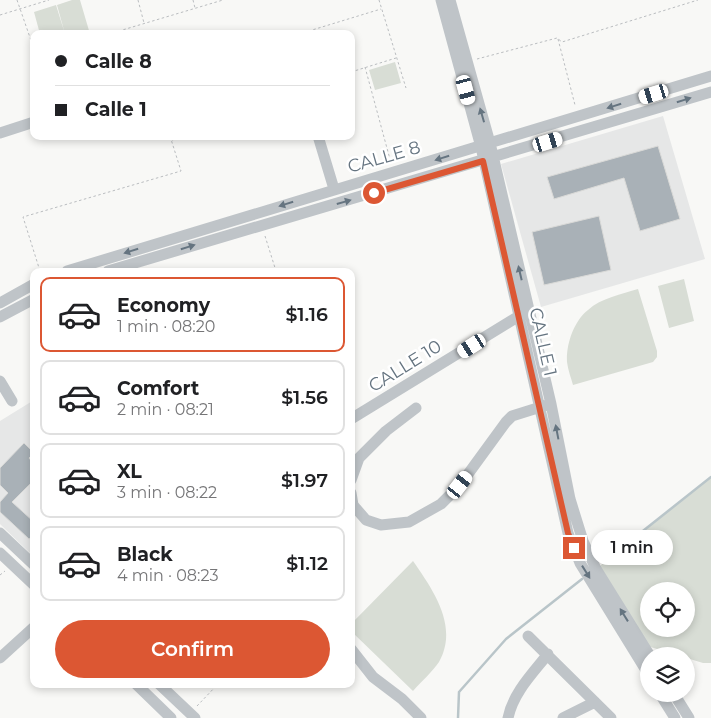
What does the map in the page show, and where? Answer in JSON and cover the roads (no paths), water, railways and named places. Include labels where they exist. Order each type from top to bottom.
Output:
[{"type":"street","name":"CALLE 1","points":[[441,0],[486,145]]},
{"type":"street","name":"CALLE 1","points":[[450,0],[467,62],[524,314],[570,499],[583,541],[596,569],[644,647]]},
{"type":"street","name":"CALLE 8","points":[[77,268],[711,76]]},
{"type":"street","name":"CALLE 8","points":[[118,268],[488,160],[711,92]]},
{"type":"street","points":[[0,132],[30,123]]},
{"type":"street","points":[[319,140],[334,189]]},
{"type":"street","points":[[0,303],[30,286]]},
{"type":"street","points":[[0,317],[30,301]]},
{"type":"street","name":"CALLE 10","points":[[355,417],[524,314]]},
{"type":"street","points":[[0,381],[12,401]]},
{"type":"street","name":"CALLE 1","points":[[546,405],[568,533],[580,563],[640,660]]},
{"type":"street","points":[[355,507],[366,520],[381,525],[409,522],[441,504],[460,485],[512,416],[546,405]]},
{"type":"street","points":[[355,469],[359,458],[386,430],[416,408]]},
{"type":"street","points":[[0,533],[30,560]]},
{"type":"street","points":[[0,553],[30,581]]},
{"type":"street","points":[[0,658],[30,630]]},
{"type":"street","points":[[528,636],[611,718]]},
{"type":"street","points":[[355,654],[373,677],[402,698],[421,718]]},
{"type":"street","points":[[508,718],[510,705],[524,682],[548,654]]},
{"type":"street","points":[[140,688],[171,718]]},
{"type":"street","points":[[163,688],[192,716]]},
{"type":"street","points":[[563,718],[595,702]]},
{"type":"street","points":[[664,702],[671,717],[686,713],[679,702]]},
{"type":"waterway","points":[[605,561],[711,477]]},
{"type":"waterway","points":[[458,718],[459,692],[506,639],[582,579]]}]
